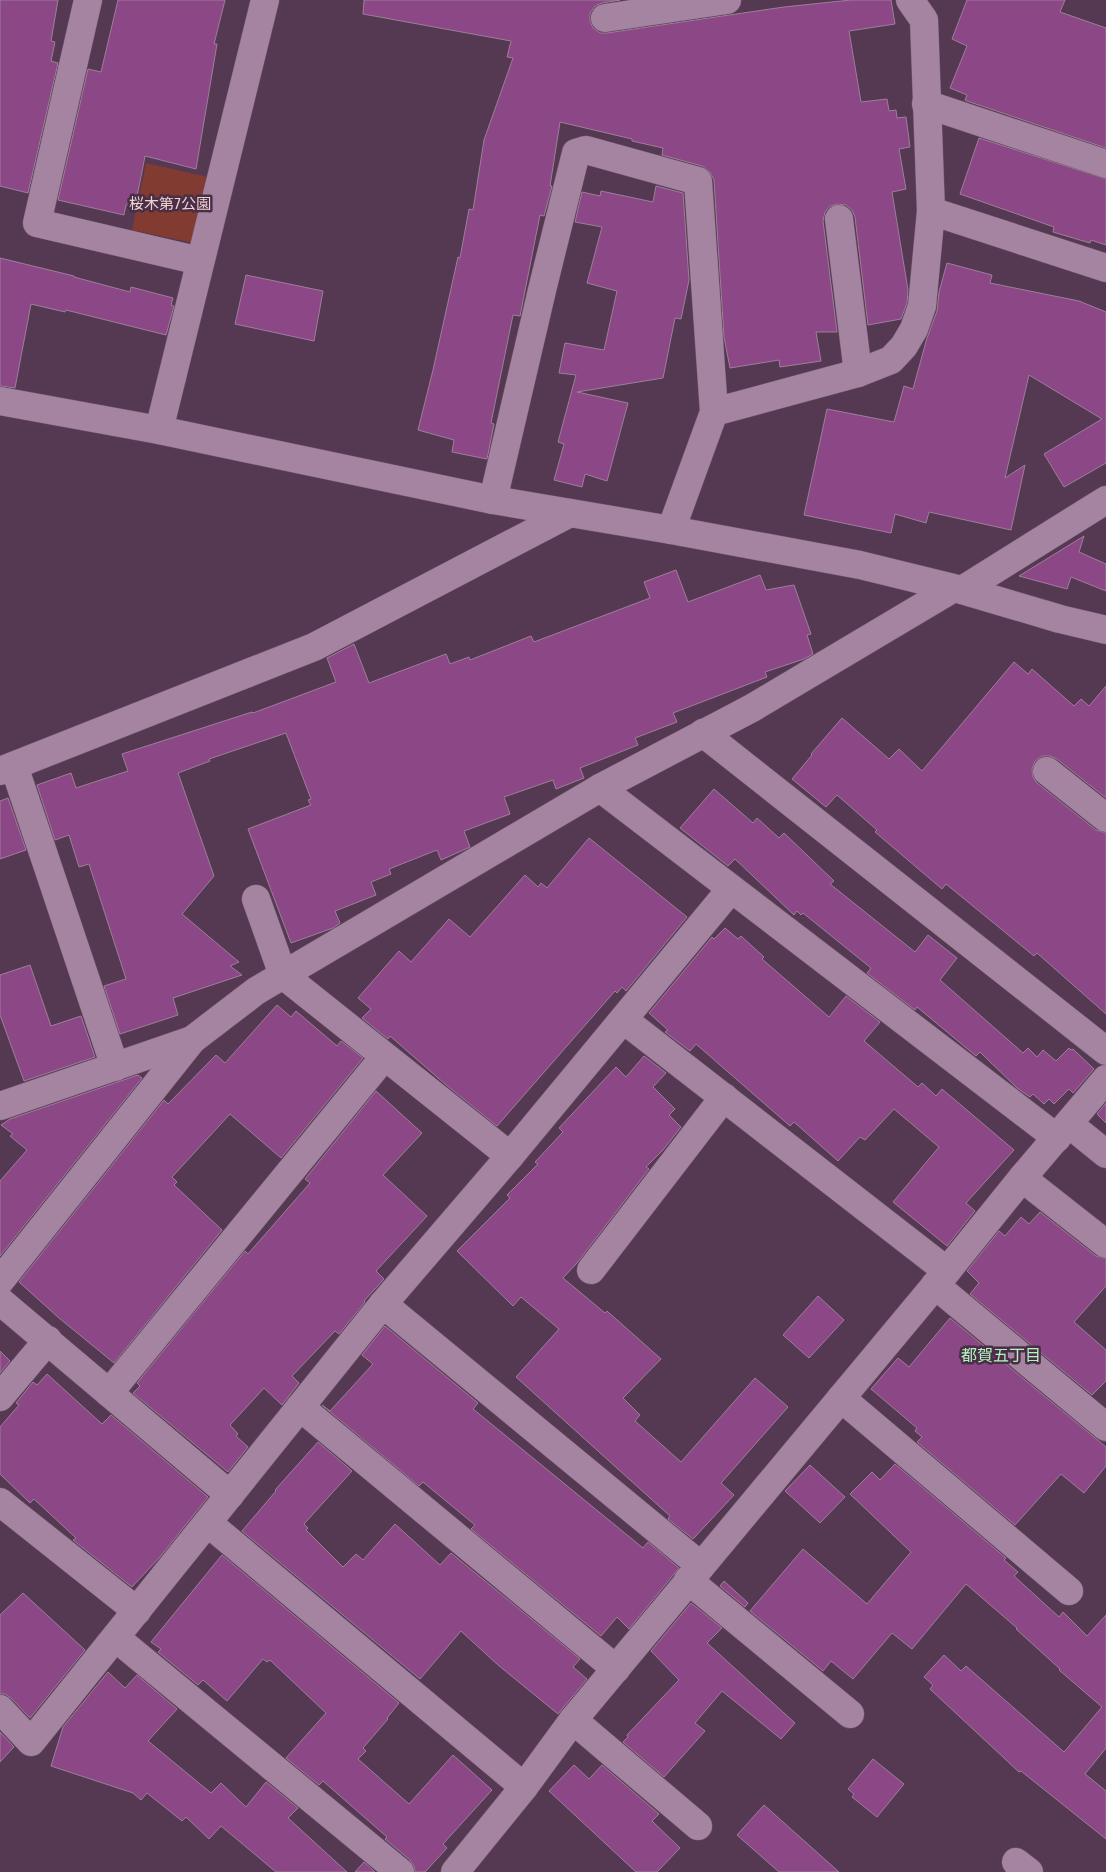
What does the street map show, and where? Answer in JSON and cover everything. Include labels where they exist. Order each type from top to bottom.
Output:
[{"type":"street","points":[[88,0],[37,223],[200,260]]},
{"type":"street","points":[[160,430],[265,0]]},
{"type":"street","points":[[605,18],[727,0]]},
{"type":"street","points":[[714,412],[858,373],[891,360],[904,346],[914,329],[922,306],[931,211],[922,7]]},
{"type":"street","points":[[926,104],[1106,164]]},
{"type":"street","points":[[493,500],[576,153],[586,150],[698,181],[714,412],[671,530]]},
{"type":"street","points":[[931,211],[1106,268]]},
{"type":"street","points":[[839,219],[858,373]]},
{"type":"street","points":[[0,401],[160,430],[493,500],[671,530],[860,565],[957,589],[1060,619],[1106,630]]},
{"type":"street","points":[[0,1281],[192,1040],[256,991],[600,788],[752,708],[1106,500]]},
{"type":"street","points":[[115,1067],[7,768],[314,647],[438,580],[570,513]]},
{"type":"street","points":[[703,733],[1106,1051]]},
{"type":"street","points":[[1047,771],[1106,818]]},
{"type":"street","points":[[600,788],[731,889],[1063,1131],[1106,1154]]},
{"type":"street","points":[[0,1709],[31,1742],[383,1304],[510,1156],[731,889]]},
{"type":"street","points":[[256,900],[283,975],[510,1156]]},
{"type":"street","points":[[624,1020],[724,1097],[941,1278],[1106,1427]]},
{"type":"street","points":[[0,1106],[192,1040]]},
{"type":"street","points":[[109,1394],[384,1057]]},
{"type":"street","points":[[455,1872],[524,1787],[573,1720],[1106,1079]]},
{"type":"street","points":[[592,1270],[724,1097]]},
{"type":"street","points":[[1022,1178],[1106,1244]]},
{"type":"street","points":[[0,1301],[230,1496]]},
{"type":"street","points":[[383,1304],[695,1573],[850,1714]]},
{"type":"street","points":[[0,1397],[48,1340]]},
{"type":"street","points":[[841,1398],[1069,1591]]},
{"type":"street","points":[[300,1407],[616,1669]]},
{"type":"street","points":[[0,1502],[137,1611]]},
{"type":"street","points":[[208,1523],[524,1787]]},
{"type":"street","points":[[116,1638],[400,1872]]},
{"type":"street","points":[[573,1720],[698,1826]]},
{"type":"green space","name":"桜木第7公園","points":[[146,163],[208,177],[194,243],[132,230]]},
{"type":"building","points":[[0,0],[58,0],[51,41],[55,42],[51,61],[58,63],[28,193],[0,186]]},
{"type":"building","points":[[118,0],[225,0],[214,44],[217,44],[196,169],[145,156],[135,207],[126,205],[124,215],[58,200],[88,69],[101,72]]},
{"type":"building","points":[[364,0],[620,0],[595,6],[590,13],[590,21],[593,28],[600,33],[607,33],[784,7],[851,0],[891,0],[895,24],[849,31],[861,102],[887,99],[889,111],[896,110],[897,118],[906,117],[910,147],[899,149],[906,189],[892,192],[908,290],[907,303],[901,319],[868,325],[855,217],[852,210],[846,205],[837,204],[830,206],[825,212],[823,221],[837,332],[816,332],[821,361],[780,367],[779,360],[730,368],[724,337],[714,180],[710,172],[702,166],[662,155],[663,148],[560,122],[550,186],[552,186],[544,216],[540,215],[520,316],[513,315],[491,423],[494,424],[487,459],[452,452],[454,440],[418,430],[458,257],[460,258],[469,209],[473,210],[484,140],[513,58],[507,57],[511,41],[363,14]]},
{"type":"building","points":[[967,0],[1065,0],[1060,12],[1106,28],[1106,148],[967,101],[965,100],[967,95],[950,88],[967,46],[952,39]]},
{"type":"building","points":[[979,138],[1106,179],[1106,245],[1091,240],[1090,243],[1053,232],[1054,227],[960,194]]},
{"type":"building","points":[[656,186],[683,193],[689,280],[681,319],[675,318],[663,378],[577,392],[628,403],[607,481],[585,474],[582,487],[554,480],[564,444],[558,442],[576,375],[559,373],[565,343],[604,350],[617,291],[587,283],[602,227],[575,222],[582,192],[600,196],[601,191],[653,202]]},
{"type":"building","points":[[0,258],[130,292],[131,287],[173,298],[171,305],[174,306],[166,335],[66,310],[65,312],[31,304],[15,388],[0,386]]},
{"type":"building","points":[[947,263],[992,275],[990,283],[1079,301],[1106,312],[1106,463],[1064,487],[1044,454],[1102,419],[1029,375],[1005,478],[1025,465],[1011,530],[929,512],[926,523],[895,514],[891,533],[804,515],[827,409],[894,422],[904,386],[913,389],[927,338],[937,311],[939,292]]},
{"type":"building","points":[[246,275],[323,291],[314,341],[235,324]]},
{"type":"building","points":[[1084,536],[1079,552],[1106,564],[1106,591],[1071,577],[1067,589],[1019,576]]},
{"type":"building","points":[[676,570],[688,602],[760,575],[766,590],[794,585],[811,634],[807,635],[813,654],[804,659],[765,672],[767,677],[673,713],[677,722],[635,738],[638,745],[580,768],[584,778],[556,789],[553,780],[504,797],[510,814],[464,831],[470,847],[441,860],[437,850],[389,869],[391,874],[371,882],[376,895],[335,911],[340,923],[333,928],[291,943],[248,829],[311,805],[308,800],[311,799],[286,733],[209,759],[210,761],[178,773],[214,876],[182,914],[239,962],[230,966],[242,975],[173,998],[178,1015],[120,1034],[104,986],[126,979],[89,864],[79,867],[69,835],[55,840],[37,785],[71,773],[76,788],[128,771],[122,754],[253,713],[336,682],[327,658],[354,644],[369,683],[446,654],[450,664],[469,657],[470,660],[531,636],[534,642],[650,598],[644,582]]},
{"type":"building","points":[[1014,662],[1028,674],[1032,669],[1074,706],[1081,699],[1089,706],[1106,686],[1106,798],[1057,759],[1050,756],[1042,756],[1035,761],[1032,769],[1033,777],[1037,783],[1096,830],[1106,833],[1106,1014],[1037,953],[1034,956],[946,884],[942,889],[875,832],[877,830],[837,795],[826,807],[792,779],[842,718],[889,759],[899,749],[922,771]]},
{"type":"building","points":[[714,789],[753,823],[757,818],[779,838],[784,833],[834,881],[830,884],[915,952],[928,935],[957,958],[940,980],[1023,1053],[1028,1048],[1037,1057],[1043,1050],[1056,1061],[1069,1048],[1073,1049],[1094,1069],[1073,1093],[1069,1089],[1054,1104],[1049,1099],[1044,1104],[1033,1094],[1030,1097],[1017,1088],[980,1052],[976,1056],[917,1007],[915,1010],[867,973],[871,968],[803,913],[801,915],[797,911],[794,915],[735,859],[728,866],[680,828]]},
{"type":"building","points":[[8,798],[26,850],[0,859],[0,801]]},
{"type":"building","points":[[589,838],[687,917],[626,991],[622,987],[617,993],[615,991],[497,1126],[390,1036],[388,1039],[362,1018],[371,1009],[358,998],[399,951],[411,962],[449,919],[470,937],[525,875],[538,887],[541,883],[547,888]]},
{"type":"building","points":[[725,928],[738,939],[741,936],[764,957],[762,959],[829,1017],[846,996],[880,1022],[864,1041],[918,1087],[922,1083],[936,1096],[942,1089],[1014,1150],[966,1203],[975,1211],[947,1246],[893,1202],[939,1147],[894,1109],[865,1140],[860,1137],[838,1161],[794,1122],[790,1126],[696,1044],[690,1051],[665,1032],[668,1030],[649,1013],[712,937],[714,939]]},
{"type":"building","points":[[30,965],[51,1026],[81,1016],[95,1057],[24,1081],[0,1015],[0,975]]},
{"type":"building","points":[[277,1005],[291,1017],[296,1011],[337,1046],[341,1041],[363,1058],[281,1158],[230,1114],[172,1177],[177,1182],[174,1185],[222,1230],[114,1363],[19,1282],[164,1100],[168,1104],[216,1055],[225,1063]]},
{"type":"building","points":[[644,1056],[666,1073],[653,1087],[675,1109],[669,1115],[681,1127],[663,1150],[646,1167],[649,1169],[577,1263],[563,1278],[605,1313],[607,1311],[661,1359],[623,1398],[640,1415],[635,1421],[681,1462],[755,1378],[788,1407],[721,1483],[734,1495],[693,1539],[668,1519],[670,1516],[516,1377],[559,1329],[521,1297],[513,1306],[457,1251],[510,1198],[507,1195],[538,1164],[535,1162],[563,1132],[559,1128],[616,1067],[626,1077]]},
{"type":"building","points":[[138,1075],[142,1078],[0,1256],[0,1181],[27,1150],[10,1136],[13,1134],[1,1125],[10,1119]]},
{"type":"building","points":[[376,1091],[422,1133],[383,1175],[427,1216],[376,1271],[384,1279],[364,1301],[339,1334],[335,1331],[292,1376],[299,1383],[282,1405],[264,1388],[230,1425],[238,1434],[236,1436],[248,1447],[228,1472],[133,1393],[140,1386],[137,1383],[245,1251],[248,1254],[310,1183],[305,1179]]},
{"type":"building","points":[[1106,1103],[1106,1123],[1097,1114]]},
{"type":"building","points":[[1040,1212],[1096,1256],[1106,1259],[1106,1286],[1074,1322],[1106,1350],[1106,1381],[1092,1395],[970,1294],[979,1283],[967,1271],[999,1231],[1005,1236],[1021,1217],[1029,1224]]},
{"type":"building","points":[[818,1296],[844,1320],[809,1358],[783,1335]]},
{"type":"building","points":[[950,1318],[1106,1447],[1106,1466],[1084,1493],[1061,1474],[1015,1525],[917,1442],[922,1437],[915,1431],[917,1428],[871,1389],[898,1358],[909,1367]]},
{"type":"building","points":[[385,1326],[478,1403],[473,1409],[643,1548],[648,1542],[679,1568],[629,1629],[617,1617],[601,1636],[471,1529],[475,1525],[423,1482],[419,1486],[322,1405],[330,1411],[373,1364],[362,1355]]},
{"type":"building","points":[[0,1351],[10,1361],[0,1373]]},
{"type":"building","points":[[47,1374],[102,1424],[111,1415],[208,1497],[160,1557],[132,1587],[73,1540],[76,1538],[34,1499],[30,1503],[0,1474],[0,1427],[19,1405],[16,1403],[33,1382],[37,1385]]},
{"type":"building","points":[[318,1442],[352,1471],[304,1524],[308,1528],[306,1530],[343,1567],[356,1554],[363,1560],[395,1524],[440,1565],[451,1553],[580,1659],[573,1667],[587,1679],[558,1714],[498,1665],[461,1631],[420,1679],[242,1531],[275,1490]]},
{"type":"building","points":[[895,1464],[1006,1558],[1004,1560],[1018,1572],[1014,1576],[1059,1617],[1063,1612],[1087,1636],[1106,1615],[1106,1748],[1085,1774],[1106,1791],[1106,1839],[1021,1771],[1019,1772],[930,1689],[933,1685],[924,1677],[944,1655],[961,1671],[966,1666],[1064,1752],[1102,1707],[1059,1670],[1017,1628],[966,1584],[912,1649],[892,1633],[853,1679],[831,1661],[823,1671],[750,1611],[803,1549],[867,1604],[911,1552],[850,1494],[872,1472],[880,1480]]},
{"type":"building","points":[[810,1465],[845,1497],[820,1523],[785,1491]]},
{"type":"building","points":[[222,1555],[399,1703],[363,1748],[366,1751],[358,1759],[409,1804],[453,1755],[492,1790],[443,1844],[447,1848],[425,1872],[415,1872],[410,1860],[385,1839],[387,1837],[323,1781],[319,1785],[286,1758],[326,1713],[270,1660],[267,1662],[263,1659],[227,1701],[203,1680],[198,1685],[158,1652],[161,1649],[151,1642]]},
{"type":"building","points":[[724,1581],[748,1603],[745,1607],[720,1586]]},
{"type":"building","points":[[23,1593],[85,1650],[30,1718],[11,1698],[5,1694],[0,1694],[0,1615]]},
{"type":"building","points":[[691,1603],[722,1628],[707,1643],[795,1723],[781,1739],[722,1691],[695,1723],[705,1731],[664,1777],[623,1742],[628,1737],[627,1735],[679,1680],[651,1651]]},
{"type":"building","points":[[108,1672],[125,1688],[137,1675],[177,1709],[148,1741],[211,1793],[221,1783],[246,1807],[266,1782],[298,1808],[288,1818],[347,1872],[276,1872],[221,1826],[209,1839],[186,1817],[182,1821],[147,1793],[141,1800],[133,1793],[51,1766],[63,1727]]},
{"type":"building","points":[[0,1732],[14,1747],[0,1762]]},
{"type":"building","points":[[873,1759],[904,1784],[877,1817],[852,1797],[854,1794],[848,1789]]},
{"type":"building","points":[[574,1765],[589,1779],[602,1765],[659,1814],[652,1821],[680,1848],[657,1872],[636,1872],[549,1791]]},
{"type":"building","points":[[764,1805],[839,1872],[779,1872],[737,1835]]},
{"type":"building","points":[[364,1862],[375,1872],[355,1872]]},
{"type":"district","name":"都賀五丁目","points":[[1001,1355]]}]
